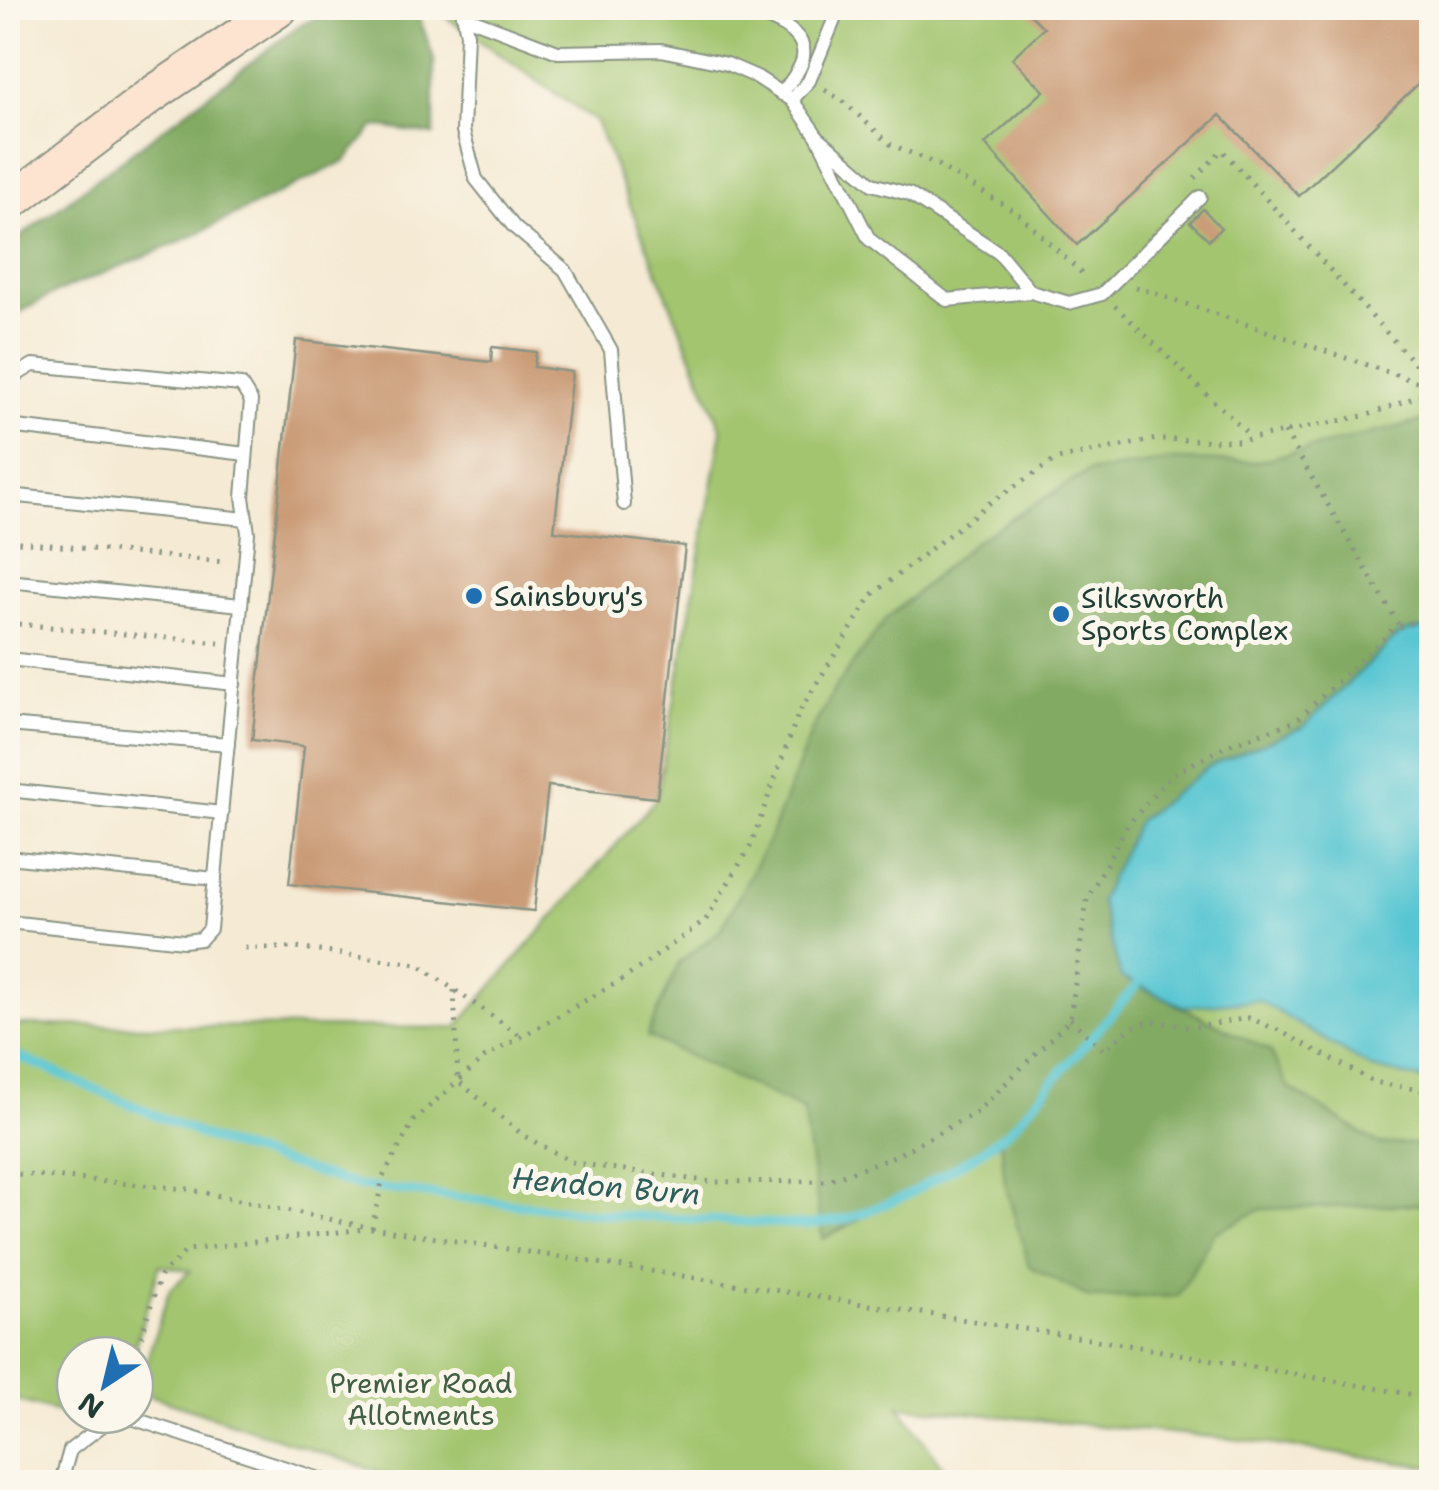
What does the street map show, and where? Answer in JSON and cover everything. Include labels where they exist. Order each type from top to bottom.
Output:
[{"type":"street","points":[[8,204],[150,96],[280,8]]},
{"type":"lane","points":[[742,8],[780,23],[801,44],[804,59],[787,97]]},
{"type":"lane","points":[[787,97],[809,81],[839,8]]},
{"type":"lane","points":[[463,12],[558,52],[661,50],[727,64],[757,77],[787,97],[817,136],[868,239],[947,300],[1031,292],[1069,303],[1102,294],[1200,198]]},
{"type":"lane","points":[[463,12],[467,34],[463,131],[476,179],[514,227],[565,270],[610,350],[624,504]]},
{"type":"lane","points":[[817,136],[872,184],[908,194],[1000,253],[1031,292]]},
{"type":"lane","points":[[8,380],[32,364],[242,385],[251,401],[243,496],[245,564],[210,929],[201,940],[184,940],[8,922]]},
{"type":"lane","points":[[8,426],[246,454]]},
{"type":"lane","points":[[8,495],[246,519]]},
{"type":"lane","points":[[8,582],[241,605]]},
{"type":"lane","points":[[8,659],[234,684]]},
{"type":"lane","points":[[8,724],[228,744]]},
{"type":"lane","points":[[8,790],[222,813]]},
{"type":"lane","points":[[8,856],[215,879]]},
{"type":"lane","points":[[155,1426],[329,1482]]},
{"type":"lane","points":[[60,1482],[70,1450],[91,1435]]},
{"type":"path","points":[[809,81],[844,102],[890,144],[936,164],[1016,212],[1252,438]]},
{"type":"path","points":[[1200,198],[1190,182],[1222,150],[1432,387]]},
{"type":"path","points":[[1116,280],[1432,387]]},
{"type":"path","points":[[372,1228],[382,1177],[414,1120],[484,1058],[625,978],[705,921],[750,848],[800,712],[872,596],[992,501],[1057,460],[1157,439],[1252,438],[1285,432],[1368,415],[1432,387]]},
{"type":"path","points":[[1285,432],[1400,626]]},
{"type":"path","points":[[8,540],[245,564]]},
{"type":"path","points":[[454,990],[458,1081],[524,1136],[574,1163],[712,1182],[826,1181],[897,1155],[977,1112],[1070,1019],[1087,899],[1126,826],[1171,776],[1226,746],[1296,721],[1392,630],[1432,615]]},
{"type":"path","points":[[8,623],[238,645]]},
{"type":"path","points":[[245,948],[296,948],[417,964],[521,1036]]},
{"type":"path","points":[[1070,1019],[1104,1050],[1133,1027],[1154,1021],[1190,1028],[1249,1018],[1374,1082],[1432,1092]]},
{"type":"path","points":[[8,1173],[188,1189],[372,1228],[1122,1344],[1432,1398]]},
{"type":"path","points":[[142,1335],[160,1276],[187,1250],[372,1228]]},
{"type":"green space","points":[[335,8],[416,8],[434,59],[434,135],[375,126],[345,161],[180,242],[57,292],[8,319],[8,246],[299,26]]},
{"type":"green space","name":"Silksworth Sports Complex","points":[[433,8],[1431,8],[1431,1467],[1241,1440],[899,1406],[954,1482],[409,1482],[155,1397],[155,1335],[169,1291],[190,1271],[160,1265],[138,1335],[55,1335],[55,1411],[8,1398],[8,1025],[456,1028],[657,798],[722,430],[596,122]]},
{"type":"green space","points":[[1431,419],[1431,627],[1400,633],[1303,727],[1211,765],[1139,820],[1100,900],[1121,977],[1270,1051],[1288,1087],[1379,1144],[1431,1144],[1431,1204],[1262,1209],[1214,1233],[1178,1296],[1090,1298],[1029,1266],[1005,1184],[1001,1142],[823,1239],[803,1110],[647,1036],[679,963],[721,930],[771,835],[812,730],[836,687],[886,619],[974,542],[1088,472],[1173,460],[1254,462]]},
{"type":"water","points":[[1431,627],[1431,1078],[1423,1080],[1372,1068],[1258,1000],[1185,1007],[1121,977],[1100,900],[1138,821],[1211,765],[1303,727],[1400,633]]},
{"type":"building","points":[[1023,8],[1432,8],[1432,71],[1299,196],[1220,115],[1077,245],[985,144],[1044,91],[1012,58],[1044,28]]},
{"type":"building","points":[[1203,209],[1221,228],[1209,240],[1190,222]]},
{"type":"building","name":"Sainsbury's","points":[[296,340],[491,362],[492,347],[536,352],[534,367],[572,372],[554,531],[685,546],[657,798],[548,786],[534,911],[289,884],[304,746],[252,740]]},
{"type":"waterway","name":"Hendon Burn","points":[[8,1052],[218,1142],[358,1186],[613,1215],[806,1225],[847,1219],[904,1197],[976,1155],[1011,1129],[1137,985]]},
{"type":"place","name":"Sainsbury's","points":[[474,596]]},
{"type":"place","name":"Silksworth Sports Complex","points":[[1061,614]]},
{"type":"park label","name":"Premier Road Allotments","points":[[421,1399]]}]
